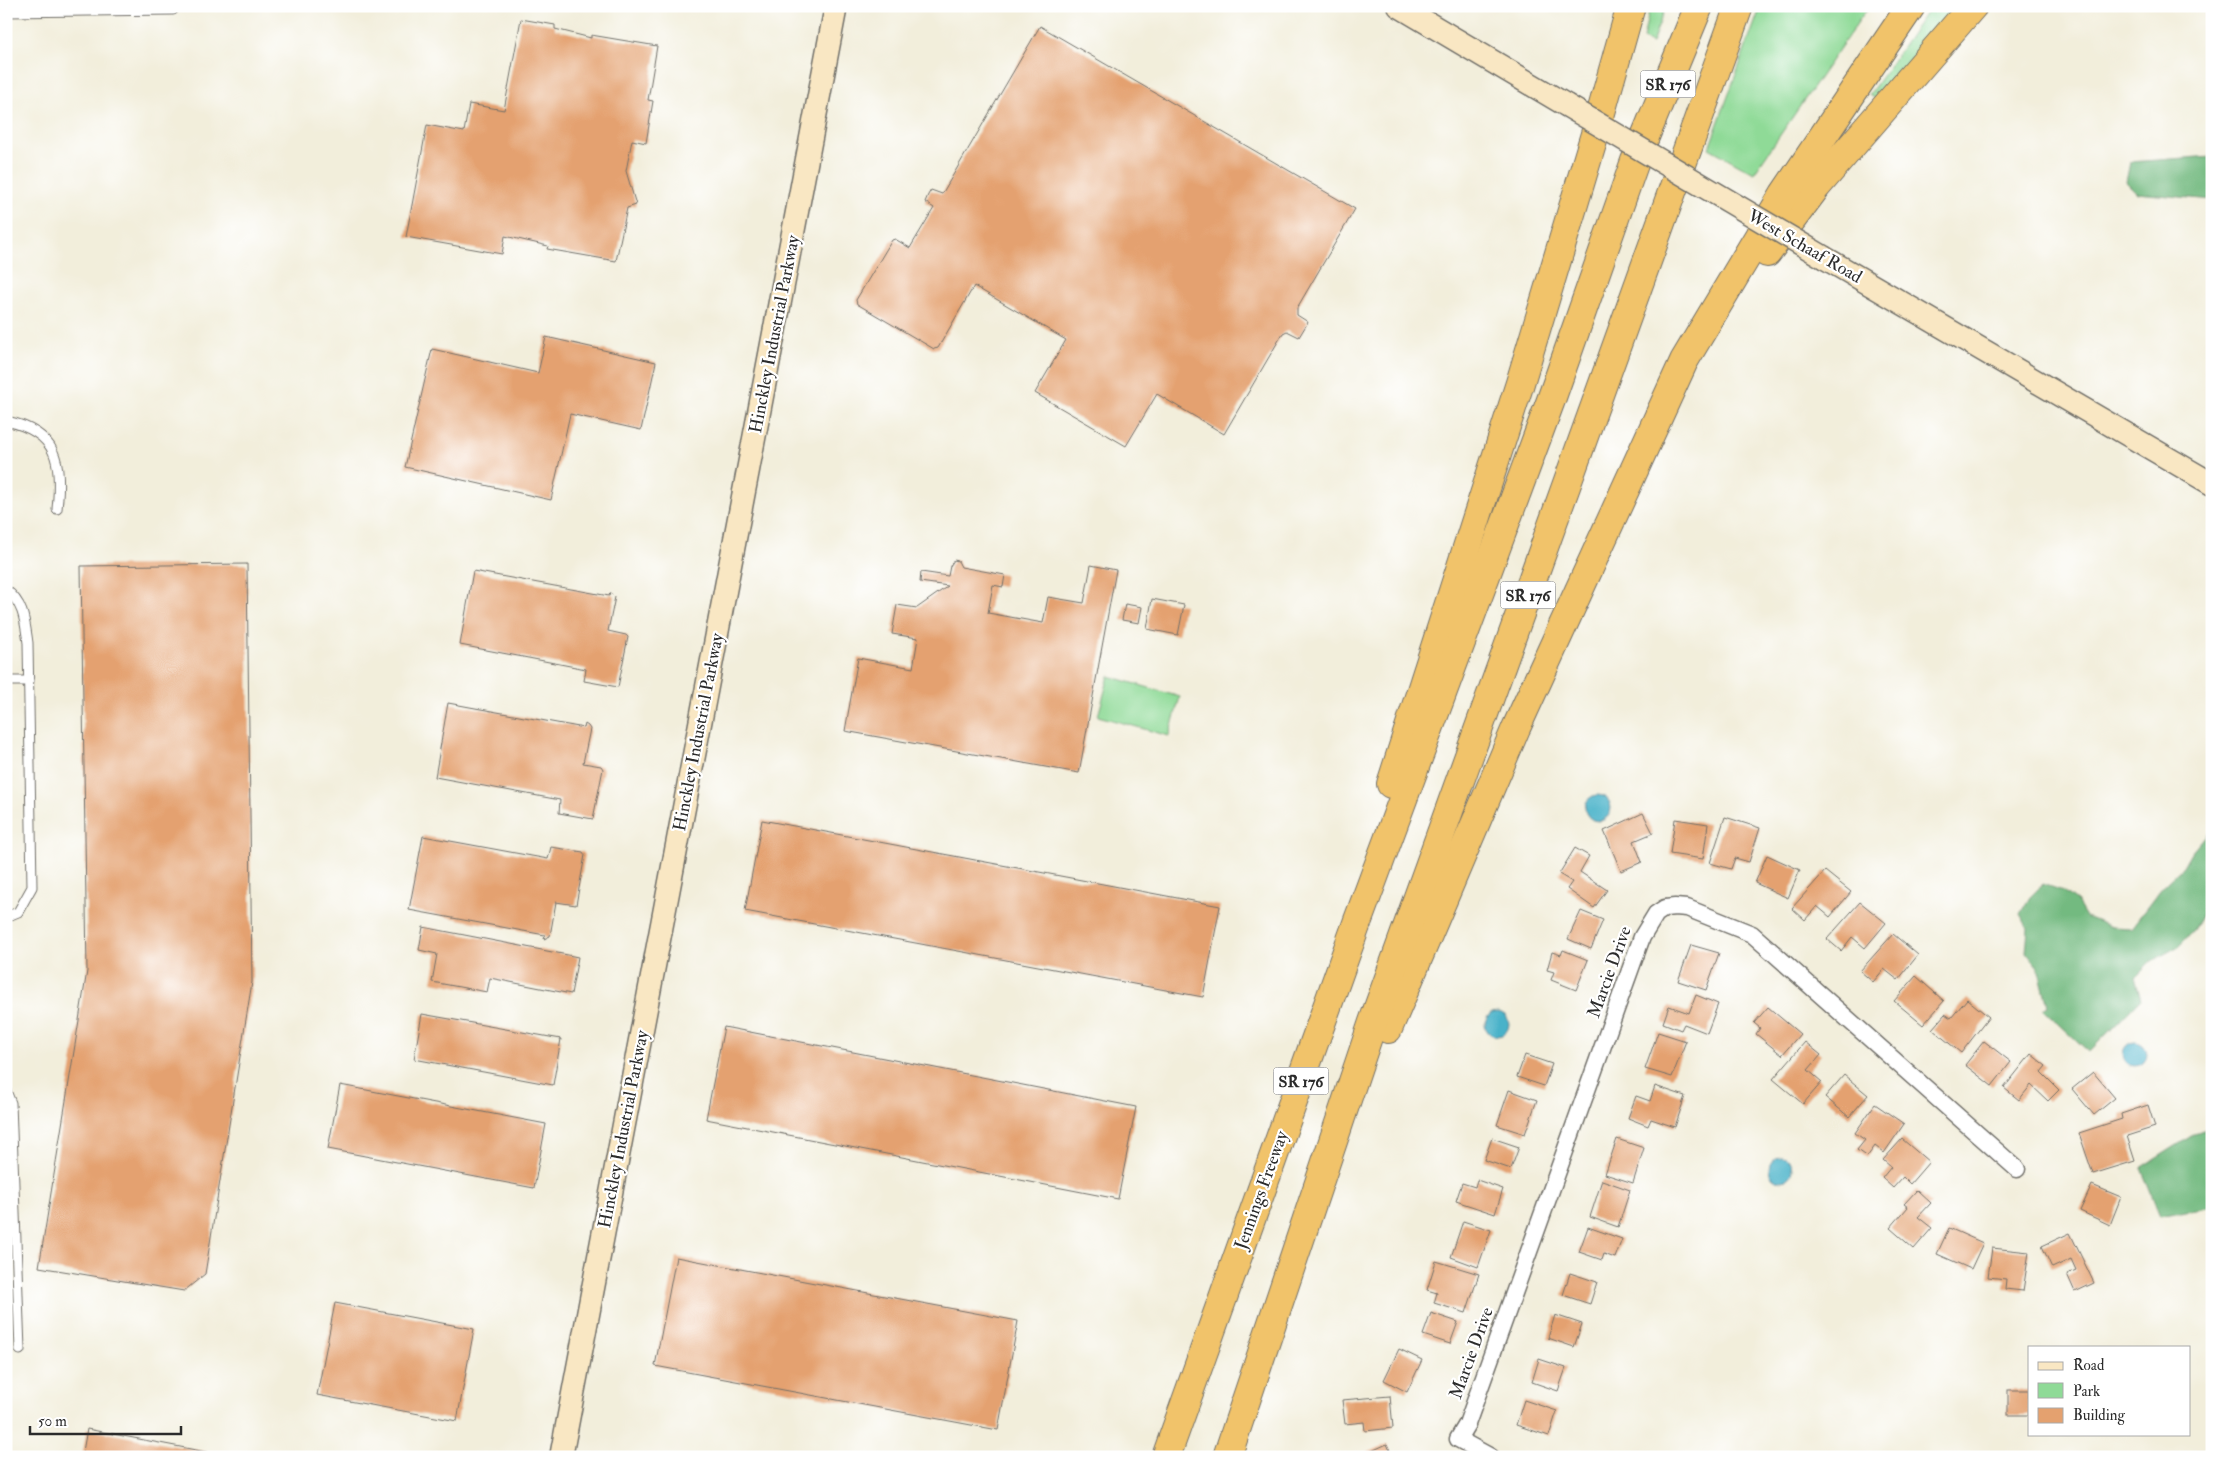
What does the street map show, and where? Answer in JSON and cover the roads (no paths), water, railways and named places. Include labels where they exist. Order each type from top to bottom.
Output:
[{"type":"highway","points":[[1357,924],[1384,803],[1522,374],[1595,134],[1631,6]]},
{"type":"highway","points":[[1635,161],[1656,76],[1678,6]]},
{"type":"highway","name":"SR 176","points":[[1357,924],[1525,472],[1635,161],[1699,6]]},
{"type":"highway","name":"SR 176","points":[[1227,1457],[1373,1022],[1739,6]]},
{"type":"highway","points":[[1320,1184],[1413,972],[1516,728],[1684,362],[1736,271],[1784,194],[1911,6]]},
{"type":"highway","points":[[1625,488],[1684,384],[1759,263],[1817,186],[1973,6]]},
{"type":"highway","name":"Jennings Freeway","points":[[1166,1457],[1357,924]]},
{"type":"street","name":"Hinckley Industrial Parkway","points":[[561,1457],[836,6]]},
{"type":"street","name":"West Schaaf Road","points":[[1399,6],[2212,484]]},
{"type":"street","name":"Marcie Drive","points":[[1491,1457],[1458,1439],[1474,1406],[1642,937],[1656,914],[1666,908],[1686,908],[1752,934],[2017,1169]]},
{"type":"lane","points":[[6,12],[173,10]]},
{"type":"lane","points":[[6,421],[28,426],[51,445],[60,477],[57,509]]},
{"type":"lane","points":[[6,590],[16,597],[24,613],[28,643],[32,887],[18,912],[6,917]]},
{"type":"lane","points":[[6,681],[29,681]]},
{"type":"lane","points":[[6,1091],[11,1103],[20,1350]]},
{"type":"water","points":[[1598,795],[1607,799],[1611,808],[1607,817],[1598,821],[1589,817],[1585,808],[1589,799]]},
{"type":"water","points":[[1497,1012],[1502,1013],[1508,1019],[1508,1029],[1502,1035],[1497,1036],[1492,1035],[1486,1029],[1485,1024],[1486,1019],[1492,1013]]},
{"type":"water","points":[[2135,1042],[2144,1045],[2147,1054],[2144,1063],[2135,1066],[2126,1063],[2123,1054],[2126,1045]]},
{"type":"water","points":[[1781,1157],[1789,1161],[1793,1169],[1789,1177],[1781,1181],[1773,1177],[1769,1169],[1773,1161]]}]
